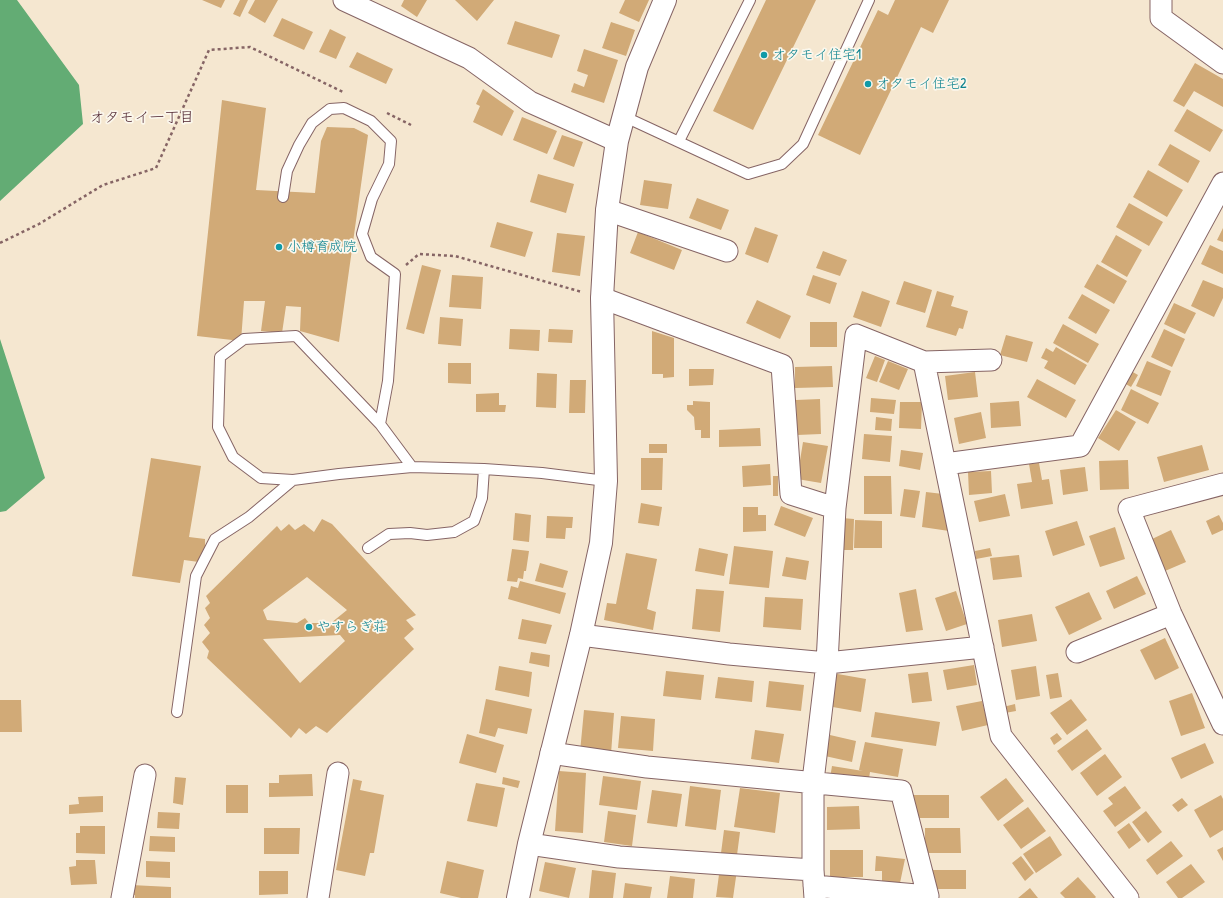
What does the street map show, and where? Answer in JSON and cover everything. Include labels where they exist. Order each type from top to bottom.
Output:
[{"type":"street","points":[[344,0],[469,58],[530,102],[617,141]]},
{"type":"street","points":[[518,898],[529,844],[581,635],[601,543],[606,481],[602,298],[607,210],[617,141],[637,67],[664,0]]},
{"type":"street","points":[[1161,0],[1161,18],[1223,63]]},
{"type":"street","points":[[945,464],[1080,446],[1223,183]]},
{"type":"street","points":[[607,210],[727,251]]},
{"type":"street","points":[[602,298],[782,364],[791,494],[835,508]]},
{"type":"street","points":[[814,884],[813,782],[827,663],[835,508],[856,335],[924,362],[991,360]]},
{"type":"street","points":[[924,362],[1001,736],[1128,898]]},
{"type":"street","points":[[1223,484],[1129,509],[1171,614],[1223,724]]},
{"type":"street","points":[[1077,652],[1171,614]]},
{"type":"street","points":[[581,635],[729,654],[827,663],[983,647]]},
{"type":"street","points":[[529,844],[814,884],[928,896],[901,791],[647,767],[551,753]]},
{"type":"street","points":[[318,898],[338,773]]},
{"type":"street","points":[[122,898],[146,775]]},
{"type":"lane","points":[[679,141],[750,0]]},
{"type":"lane","points":[[624,116],[748,174],[782,164],[803,144],[869,0]]},
{"type":"lane","points":[[283,197],[287,171],[312,123],[330,109],[344,108],[371,121],[390,141],[389,164],[372,199],[362,234],[371,257],[394,274],[388,381],[380,424]]},
{"type":"lane","points":[[412,467],[380,424],[296,336],[244,339],[220,357],[218,427],[233,457],[261,478],[293,480],[412,467],[484,469],[542,473],[606,481]]},
{"type":"lane","points":[[368,548],[389,534],[410,533],[428,536],[454,532],[474,521],[482,498],[484,469]]},
{"type":"lane","points":[[177,712],[196,576],[215,539],[249,517],[293,480]]},
{"type":"path","points":[[0,243],[39,224],[103,185],[156,168],[209,50],[250,47],[348,95]]},
{"type":"path","points":[[383,112],[411,125]]},
{"type":"path","points":[[394,274],[419,254],[455,256],[602,298]]},
{"type":"green space","points":[[0,0],[17,0],[79,85],[83,124],[0,201]]},
{"type":"green space","points":[[0,339],[45,478],[6,511],[0,512]]},
{"type":"building","points":[[202,0],[225,0],[221,8]]},
{"type":"building","points":[[240,0],[248,0],[240,17],[233,14]]},
{"type":"building","points":[[255,0],[278,0],[265,23],[248,13]]},
{"type":"building","points":[[404,0],[427,0],[417,17],[401,6]]},
{"type":"building","points":[[455,0],[494,0],[477,21]]},
{"type":"building","points":[[625,0],[649,0],[639,22],[619,13]]},
{"type":"building","name":"オタモイ住宅1","points":[[766,0],[816,0],[753,130],[713,111]]},
{"type":"building","name":"オタモイ住宅2","points":[[895,0],[949,0],[933,33],[921,27],[860,155],[818,135],[878,10],[888,15]]},
{"type":"building","points":[[282,18],[313,32],[304,50],[273,36]]},
{"type":"building","points":[[515,21],[560,35],[552,58],[507,44]]},
{"type":"building","points":[[611,22],[635,30],[626,56],[602,48]]},
{"type":"building","points":[[330,29],[346,37],[336,59],[319,52]]},
{"type":"building","points":[[584,49],[618,60],[604,103],[571,92],[574,83],[584,87],[588,75],[577,71]]},
{"type":"building","points":[[357,52],[393,69],[386,84],[349,67]]},
{"type":"building","points":[[1195,63],[1223,79],[1223,107],[1194,91],[1184,107],[1173,101]]},
{"type":"building","points":[[483,89],[514,111],[502,136],[473,122],[480,106],[476,104]]},
{"type":"building","name":"小樽育成院","points":[[222,100],[266,108],[256,190],[315,193],[321,141],[327,127],[354,128],[368,135],[339,342],[300,331],[301,307],[286,306],[282,333],[261,331],[265,301],[244,301],[241,341],[197,336]]},
{"type":"building","points":[[1187,109],[1223,130],[1210,152],[1174,131]]},
{"type":"building","points":[[522,117],[557,131],[547,154],[513,140]]},
{"type":"building","points":[[562,135],[583,142],[574,167],[553,159]]},
{"type":"building","points":[[1170,144],[1200,161],[1188,183],[1158,165]]},
{"type":"building","points":[[1148,170],[1183,190],[1167,217],[1133,197]]},
{"type":"building","points":[[538,174],[574,184],[566,213],[530,202]]},
{"type":"building","points":[[644,180],[672,184],[668,209],[640,205]]},
{"type":"building","points":[[697,198],[729,210],[721,230],[689,218]]},
{"type":"building","points":[[1129,203],[1163,222],[1149,246],[1116,227]]},
{"type":"building","points":[[497,222],[533,232],[525,257],[490,247]]},
{"type":"building","points":[[755,227],[778,235],[768,263],[745,254]]},
{"type":"building","points":[[1223,228],[1223,242],[1217,240]]},
{"type":"building","points":[[638,232],[682,250],[674,270],[630,253]]},
{"type":"building","points":[[557,233],[585,236],[580,276],[552,272]]},
{"type":"building","points":[[1116,235],[1142,250],[1127,277],[1101,262]]},
{"type":"building","points":[[1210,245],[1223,251],[1223,274],[1201,264]]},
{"type":"building","points":[[823,251],[847,260],[840,276],[816,268]]},
{"type":"building","points":[[1097,264],[1127,281],[1114,304],[1084,287]]},
{"type":"building","points":[[422,265],[441,270],[424,334],[406,329]]},
{"type":"building","points":[[452,275],[483,277],[481,309],[449,307]]},
{"type":"building","points":[[813,275],[837,283],[830,304],[806,295]]},
{"type":"building","points":[[1203,280],[1223,288],[1223,298],[1214,317],[1191,306]]},
{"type":"building","points":[[904,281],[932,290],[925,313],[896,304]]},
{"type":"building","points":[[862,291],[890,301],[881,327],[853,317]]},
{"type":"building","points":[[937,291],[954,296],[951,306],[968,311],[963,329],[959,328],[956,336],[926,327]]},
{"type":"building","points":[[1082,294],[1110,310],[1096,334],[1068,318]]},
{"type":"building","points":[[757,300],[791,316],[780,339],[746,323]]},
{"type":"building","points":[[1174,303],[1196,313],[1185,334],[1164,324]]},
{"type":"building","points":[[440,317],[463,319],[461,346],[438,344]]},
{"type":"building","points":[[810,322],[837,322],[837,347],[810,347]]},
{"type":"building","points":[[1063,324],[1099,344],[1088,363],[1053,343]]},
{"type":"building","points":[[510,329],[540,330],[539,351],[509,349]]},
{"type":"building","points":[[549,329],[573,330],[572,343],[548,342]]},
{"type":"building","points":[[1164,329],[1185,339],[1172,367],[1151,357]]},
{"type":"building","points":[[652,331],[674,338],[674,377],[663,378],[663,374],[652,374]]},
{"type":"building","points":[[1006,335],[1033,342],[1027,362],[1000,355]]},
{"type":"building","points":[[1056,347],[1087,365],[1075,385],[1044,368],[1048,361],[1041,358],[1046,348],[1053,352]]},
{"type":"building","points":[[875,356],[885,360],[877,382],[866,378]]},
{"type":"building","points":[[888,361],[908,369],[899,390],[879,382]]},
{"type":"building","points":[[1147,361],[1171,371],[1161,396],[1136,386]]},
{"type":"building","points":[[448,363],[471,363],[471,384],[448,383]]},
{"type":"building","points":[[832,366],[833,387],[795,388],[795,367]]},
{"type":"building","points":[[689,369],[714,369],[713,385],[689,386]]},
{"type":"building","points":[[1131,371],[1138,375],[1131,387],[1124,383]]},
{"type":"building","points":[[975,372],[978,397],[948,400],[945,376]]},
{"type":"building","points":[[537,373],[557,374],[556,408],[536,407]]},
{"type":"building","points":[[1037,379],[1076,400],[1066,418],[1027,397]]},
{"type":"building","points":[[570,380],[586,380],[585,413],[569,413]]},
{"type":"building","points":[[1131,389],[1159,403],[1148,424],[1121,410]]},
{"type":"building","points":[[499,393],[499,405],[506,405],[505,412],[476,412],[476,394]]},
{"type":"building","points":[[871,398],[896,400],[894,414],[870,412]]},
{"type":"building","points":[[820,399],[821,434],[797,435],[796,400]]},
{"type":"building","points":[[693,401],[710,402],[710,438],[701,438],[701,430],[695,430],[694,417],[687,410],[687,405],[693,405]]},
{"type":"building","points":[[1019,401],[1021,426],[991,428],[990,403]]},
{"type":"building","points":[[900,402],[922,402],[921,429],[899,428]]},
{"type":"building","points":[[1116,410],[1136,422],[1119,451],[1098,438]]},
{"type":"building","points":[[981,412],[986,438],[959,444],[954,418]]},
{"type":"building","points":[[876,417],[892,419],[891,431],[875,430]]},
{"type":"building","points":[[760,428],[761,446],[719,447],[719,430]]},
{"type":"building","points":[[864,434],[892,436],[890,462],[862,459]]},
{"type":"building","points":[[803,442],[828,446],[821,483],[797,479]]},
{"type":"building","points":[[649,444],[667,444],[667,453],[649,453]]},
{"type":"building","points":[[1202,445],[1209,470],[1164,482],[1157,457]]},
{"type":"building","points":[[901,450],[923,453],[920,470],[899,466]]},
{"type":"building","points":[[151,458],[201,466],[189,537],[205,539],[205,553],[199,562],[184,560],[180,583],[132,576]]},
{"type":"building","points":[[641,458],[663,458],[662,490],[641,490]]},
{"type":"building","points":[[1128,460],[1129,489],[1100,490],[1099,461]]},
{"type":"building","points":[[1039,463],[1042,480],[1049,479],[1053,504],[1021,509],[1017,484],[1032,482],[1029,464]]},
{"type":"building","points":[[770,464],[771,485],[743,487],[742,466]]},
{"type":"building","points":[[1085,467],[1088,491],[1063,495],[1060,470]]},
{"type":"building","points":[[991,471],[992,493],[969,495],[968,472]]},
{"type":"building","points":[[773,476],[778,476],[778,496],[773,496]]},
{"type":"building","points":[[864,476],[891,476],[892,514],[864,514]]},
{"type":"building","points":[[904,489],[920,491],[915,518],[900,516]]},
{"type":"building","points":[[926,492],[943,494],[949,531],[922,527]]},
{"type":"building","points":[[1005,494],[1010,516],[979,522],[974,501]]},
{"type":"building","points":[[641,503],[662,507],[659,526],[638,523]]},
{"type":"building","points":[[781,506],[813,518],[805,537],[774,525]]},
{"type":"building","points":[[743,507],[758,507],[758,515],[766,515],[766,531],[743,532]]},
{"type":"building","points":[[515,513],[531,515],[529,542],[513,540]]},
{"type":"building","points":[[1219,515],[1223,523],[1223,530],[1212,535],[1206,521]]},
{"type":"building","points":[[547,516],[573,517],[572,528],[566,528],[565,539],[546,538]]},
{"type":"building","points":[[842,518],[854,519],[853,550],[841,550]]},
{"type":"building","name":"やすらぎ荘","points":[[322,519],[332,524],[416,615],[406,620],[414,629],[404,638],[414,649],[327,733],[316,726],[306,734],[299,728],[291,738],[207,658],[209,651],[202,642],[210,633],[204,625],[210,618],[205,608],[210,603],[206,596],[277,526],[281,531],[289,524],[295,530],[304,524],[314,532]],"holes":[[[307,577],[347,610],[331,623],[309,623],[305,618],[297,623],[267,620],[263,610]],[[340,635],[345,641],[300,683],[263,639]]]},
{"type":"building","points":[[855,520],[882,521],[882,548],[854,548]]},
{"type":"building","points":[[1077,521],[1085,545],[1053,556],[1045,531]]},
{"type":"building","points":[[1115,527],[1125,559],[1100,567],[1089,536]]},
{"type":"building","points":[[1171,530],[1186,562],[1165,571],[1150,540]]},
{"type":"building","points":[[734,546],[773,551],[769,588],[729,584]]},
{"type":"building","points":[[699,548],[728,554],[724,576],[695,571]]},
{"type":"building","points":[[990,548],[992,556],[976,559],[975,551]]},
{"type":"building","points":[[512,549],[529,551],[526,571],[524,571],[523,579],[518,578],[517,582],[507,581]]},
{"type":"building","points":[[626,553],[657,559],[647,609],[656,612],[653,630],[604,620],[607,603],[616,604]]},
{"type":"building","points":[[1019,555],[1022,577],[993,580],[990,558]]},
{"type":"building","points":[[786,557],[809,561],[806,580],[782,576]]},
{"type":"building","points":[[540,563],[568,571],[563,588],[535,581]]},
{"type":"building","points":[[1137,576],[1146,594],[1114,609],[1106,591]]},
{"type":"building","points":[[520,581],[566,593],[560,614],[508,599],[511,586],[518,588]]},
{"type":"building","points":[[696,589],[724,591],[720,632],[692,629]]},
{"type":"building","points":[[916,589],[923,630],[906,632],[899,593]]},
{"type":"building","points":[[956,591],[967,624],[946,631],[935,598]]},
{"type":"building","points":[[1089,592],[1102,619],[1069,635],[1055,607]]},
{"type":"building","points":[[765,597],[803,599],[801,630],[763,627]]},
{"type":"building","points":[[1032,614],[1037,641],[1002,647],[998,620]]},
{"type":"building","points":[[522,619],[552,625],[546,644],[518,639]]},
{"type":"building","points":[[1165,638],[1179,668],[1155,680],[1140,650]]},
{"type":"building","points":[[531,652],[550,655],[549,667],[529,663]]},
{"type":"building","points":[[974,665],[977,685],[947,690],[943,670]]},
{"type":"building","points":[[499,666],[532,672],[529,697],[495,690]]},
{"type":"building","points":[[1036,666],[1040,696],[1016,700],[1011,670]]},
{"type":"building","points":[[666,671],[704,675],[701,700],[663,696]]},
{"type":"building","points":[[928,672],[932,701],[912,703],[908,674]]},
{"type":"building","points":[[832,673],[866,679],[861,712],[827,706]]},
{"type":"building","points":[[1058,673],[1062,697],[1050,699],[1046,675]]},
{"type":"building","points":[[718,677],[754,681],[752,702],[715,698]]},
{"type":"building","points":[[769,681],[804,685],[801,711],[766,707]]},
{"type":"building","points":[[1192,693],[1205,728],[1181,736],[1169,701]]},
{"type":"building","points":[[486,699],[532,709],[527,734],[498,728],[495,737],[479,733]]},
{"type":"building","points":[[1071,699],[1087,720],[1067,735],[1050,713]]},
{"type":"building","points":[[0,700],[21,700],[22,732],[0,732]]},
{"type":"building","points":[[982,701],[988,725],[962,731],[956,706]]},
{"type":"building","points":[[1015,704],[1016,711],[1005,713],[1003,707]]},
{"type":"building","points":[[584,710],[614,713],[611,754],[580,752]]},
{"type":"building","points":[[875,712],[940,722],[936,746],[871,737]]},
{"type":"building","points":[[621,716],[655,719],[653,751],[618,748]]},
{"type":"building","points":[[1087,729],[1102,749],[1072,771],[1057,751]]},
{"type":"building","points":[[755,730],[784,734],[779,763],[751,759]]},
{"type":"building","points":[[1057,733],[1062,739],[1054,745],[1050,738]]},
{"type":"building","points":[[467,734],[504,745],[496,773],[459,763]]},
{"type":"building","points":[[830,735],[856,741],[852,762],[825,756]]},
{"type":"building","points":[[865,742],[903,749],[898,777],[870,772],[868,785],[830,778],[832,766],[863,771],[859,770]]},
{"type":"building","points":[[1205,743],[1214,763],[1181,779],[1171,758]]},
{"type":"building","points":[[1105,754],[1122,777],[1097,796],[1080,773]]},
{"type":"building","points":[[559,771],[586,773],[583,833],[555,831]]},
{"type":"building","points":[[312,774],[313,796],[269,797],[269,783],[279,783],[279,775]]},
{"type":"building","points":[[603,776],[641,781],[637,810],[599,805]]},
{"type":"building","points":[[175,777],[186,778],[183,805],[173,803]]},
{"type":"building","points":[[503,777],[520,781],[518,788],[502,784]]},
{"type":"building","points":[[1006,778],[1024,801],[998,821],[980,797]]},
{"type":"building","points":[[353,779],[362,781],[360,790],[384,795],[374,853],[370,853],[365,876],[336,870]]},
{"type":"building","points":[[476,783],[505,788],[497,827],[467,821]]},
{"type":"building","points":[[226,785],[248,785],[248,813],[226,813]]},
{"type":"building","points":[[690,786],[721,790],[716,830],[685,826]]},
{"type":"building","points":[[1125,786],[1141,808],[1115,827],[1103,811],[1113,804],[1108,798]]},
{"type":"building","points":[[740,788],[780,793],[775,833],[734,827]]},
{"type":"building","points":[[652,790],[682,794],[677,827],[647,823]]},
{"type":"building","points":[[910,795],[949,795],[949,818],[910,818]]},
{"type":"building","points":[[1221,795],[1223,799],[1223,830],[1210,838],[1194,810]]},
{"type":"building","points":[[103,796],[103,812],[69,814],[69,805],[79,804],[78,797]]},
{"type":"building","points":[[1182,798],[1188,805],[1178,812],[1172,805]]},
{"type":"building","points":[[859,806],[860,829],[827,830],[827,807]]},
{"type":"building","points":[[1028,807],[1046,831],[1021,849],[1003,825]]},
{"type":"building","points":[[608,811],[636,815],[632,846],[604,842]]},
{"type":"building","points":[[1146,811],[1162,832],[1148,843],[1132,822]]},
{"type":"building","points":[[158,812],[180,813],[179,829],[157,828]]},
{"type":"building","points":[[1129,823],[1141,840],[1129,849],[1117,832]]},
{"type":"building","points":[[80,826],[105,826],[105,854],[76,853],[76,833],[80,833]]},
{"type":"building","points":[[264,828],[300,828],[299,854],[264,854]]},
{"type":"building","points":[[925,828],[960,828],[961,853],[925,853]]},
{"type":"building","points":[[724,830],[740,832],[737,855],[721,853]]},
{"type":"building","points":[[150,836],[175,837],[175,852],[149,851]]},
{"type":"building","points":[[1050,836],[1062,855],[1036,873],[1023,854]]},
{"type":"building","points":[[1171,841],[1183,856],[1157,875],[1146,860]]},
{"type":"building","points":[[1223,847],[1223,861],[1217,850]]},
{"type":"building","points":[[830,850],[863,850],[863,877],[830,877]]},
{"type":"building","points":[[876,856],[905,859],[900,883],[882,882],[882,871],[875,871]]},
{"type":"building","points":[[1021,856],[1034,873],[1025,881],[1012,863]]},
{"type":"building","points":[[76,860],[95,860],[97,884],[71,885],[69,867],[76,866]]},
{"type":"building","points":[[146,861],[170,862],[170,878],[146,877]]},
{"type":"building","points":[[447,861],[484,870],[478,898],[461,898],[440,893]]},
{"type":"building","points":[[545,862],[576,868],[569,898],[539,891]]},
{"type":"building","points":[[1191,864],[1205,882],[1182,898],[1178,898],[1166,882]]},
{"type":"building","points":[[720,867],[737,870],[733,898],[716,897]]},
{"type":"building","points":[[592,870],[616,873],[613,898],[589,898]]},
{"type":"building","points":[[929,870],[966,870],[966,889],[929,889]]},
{"type":"building","points":[[259,871],[288,871],[288,894],[259,895]]},
{"type":"building","points":[[670,876],[695,879],[693,898],[667,898]]},
{"type":"building","points":[[1078,877],[1096,897],[1095,898],[1065,898],[1060,893]]},
{"type":"building","points":[[625,883],[652,887],[650,898],[623,898]]},
{"type":"building","points":[[131,885],[171,887],[171,898],[135,898],[135,895],[131,895]]},
{"type":"building","points":[[1030,888],[1038,898],[1018,898]]},
{"type":"place","name":"オタモイ住宅1","points":[[764,55]]},
{"type":"place","name":"オタモイ住宅2","points":[[868,84]]},
{"type":"place","name":"小樽育成院","points":[[279,247]]},
{"type":"place","name":"やすらぎ荘","points":[[309,627]]},
{"type":"district","name":"オタモイ一丁目","points":[[142,118]]}]
